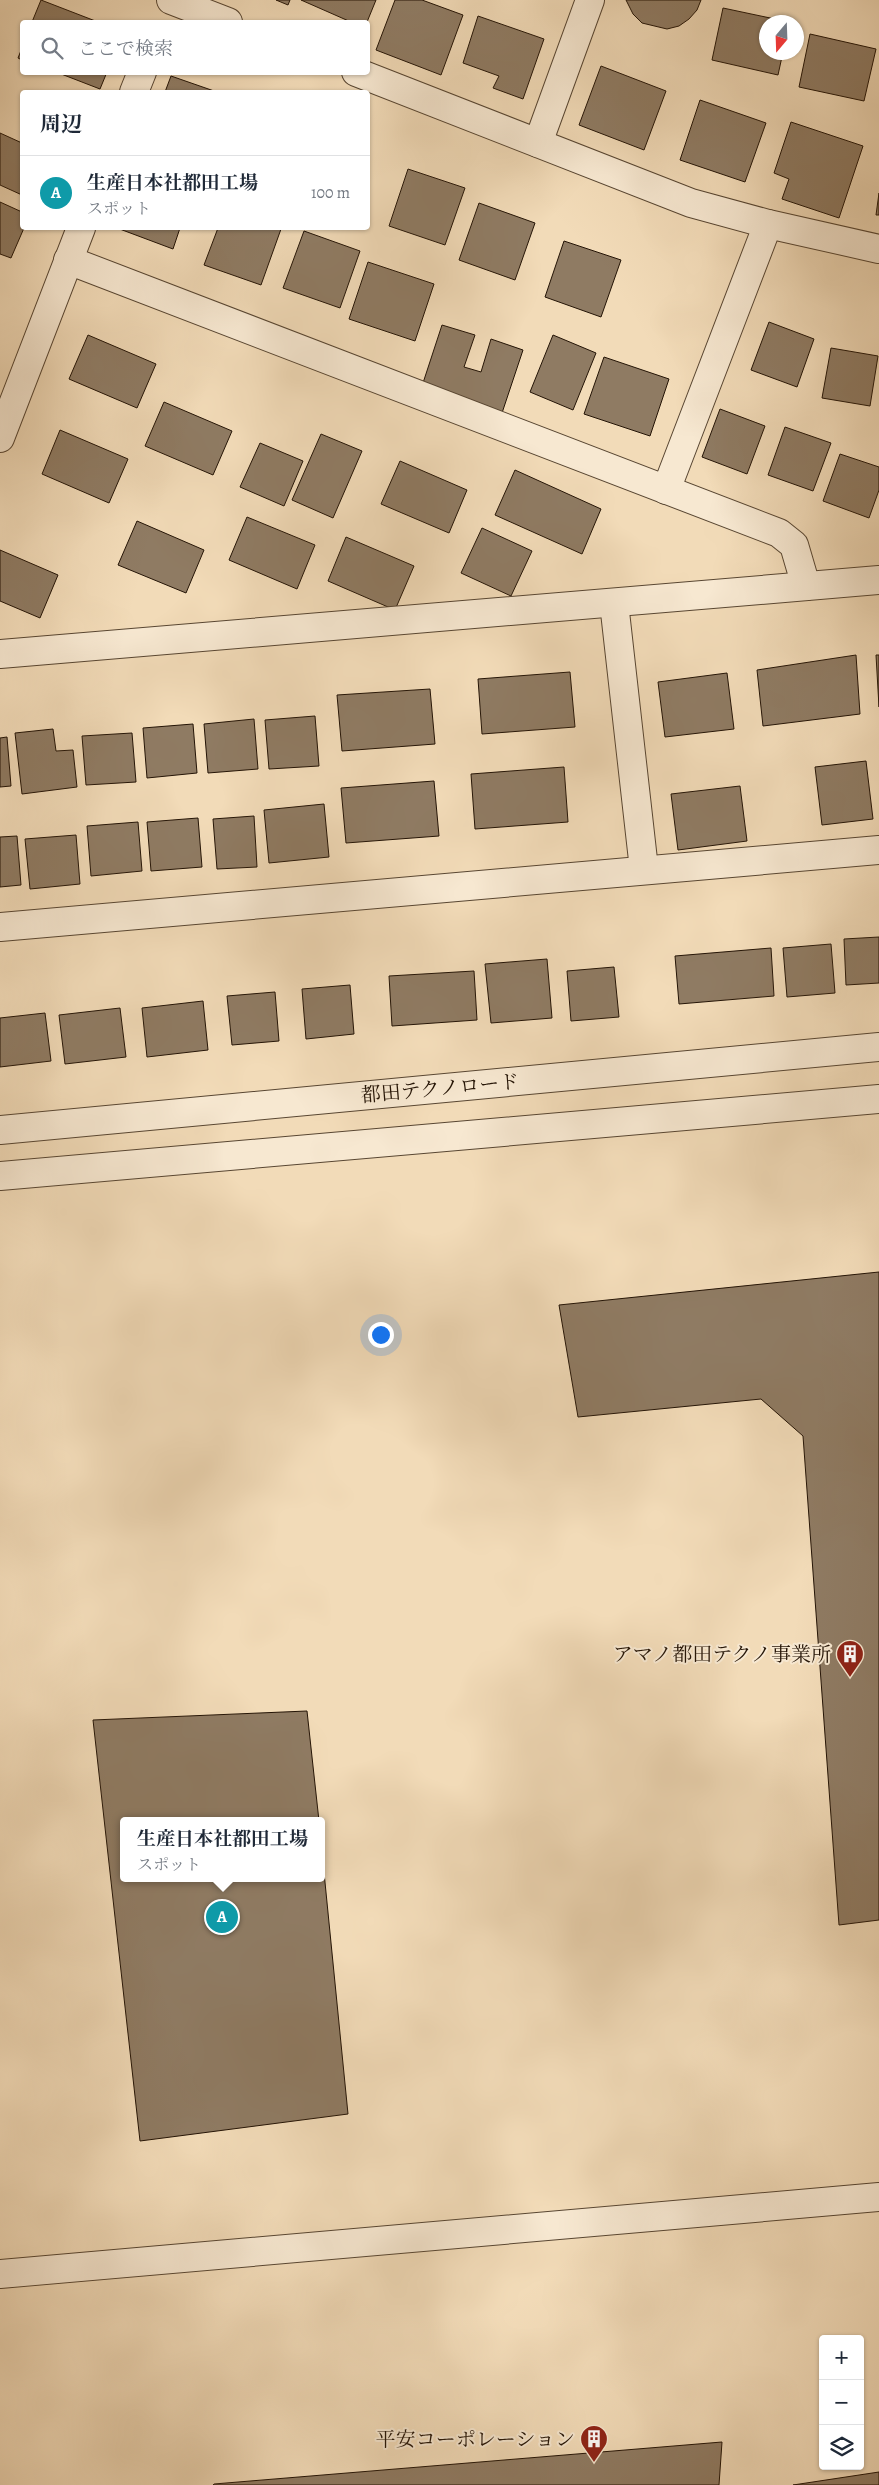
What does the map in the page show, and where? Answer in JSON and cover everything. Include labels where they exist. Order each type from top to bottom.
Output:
[{"type":"street","points":[[163,20],[171,0],[223,20]]},
{"type":"street","points":[[538,143],[590,0]]},
{"type":"street","points":[[135,90],[141,75]]},
{"type":"street","points":[[364,75],[691,203],[768,224],[879,249]]},
{"type":"street","points":[[666,490],[768,224]]},
{"type":"street","points":[[0,438],[80,230]]},
{"type":"street","points":[[68,260],[778,532],[794,545],[806,586]]},
{"type":"street","points":[[0,654],[879,580]]},
{"type":"street","points":[[614,603],[644,869]]},
{"type":"street","points":[[0,927],[644,869],[879,850]]},
{"type":"street","name":"都田テクノロード","points":[[0,1130],[879,1046]]},
{"type":"street","points":[[0,1176],[879,1099]]},
{"type":"street","points":[[0,2274],[879,2197]]},
{"type":"building","points":[[41,0],[93,20],[33,20]]},
{"type":"building","points":[[276,0],[290,0],[288,5]]},
{"type":"building","points":[[301,0],[376,0],[368,20],[346,20]]},
{"type":"building","points":[[395,0],[422,0],[463,15],[441,75],[376,50]]},
{"type":"building","points":[[626,0],[701,0],[697,10],[689,19],[679,26],[667,29],[642,23],[633,14]]},
{"type":"building","points":[[723,8],[759,16],[759,60],[781,60],[778,75],[712,60]]},
{"type":"building","points":[[478,16],[544,39],[523,99],[493,88],[499,76],[463,63]]},
{"type":"building","points":[[810,34],[876,49],[864,101],[799,87]]},
{"type":"building","points":[[601,66],[666,91],[644,150],[579,125]]},
{"type":"building","points":[[64,75],[106,75],[100,89]]},
{"type":"building","points":[[171,76],[211,90],[166,90]]},
{"type":"building","points":[[700,100],[766,123],[745,182],[680,160]]},
{"type":"building","points":[[791,122],[863,146],[839,218],[782,199],[789,179],[774,173]]},
{"type":"building","points":[[0,133],[20,142],[20,194],[0,185]]},
{"type":"building","points":[[408,169],[465,188],[445,245],[389,226]]},
{"type":"building","points":[[879,193],[879,215],[876,215]]},
{"type":"building","points":[[0,202],[20,211],[20,230],[23,230],[11,258],[0,254]]},
{"type":"building","points":[[479,203],[535,223],[515,280],[459,260]]},
{"type":"building","points":[[122,230],[179,230],[173,249]]},
{"type":"building","points":[[217,230],[281,230],[261,285],[204,265]]},
{"type":"building","points":[[304,231],[360,251],[340,308],[283,288]]},
{"type":"building","points":[[564,241],[621,260],[601,317],[545,297]]},
{"type":"building","points":[[368,262],[434,284],[415,341],[349,319]]},
{"type":"building","points":[[769,322],[814,339],[797,387],[751,370]]},
{"type":"building","points":[[442,325],[475,335],[464,367],[481,372],[491,339],[523,350],[502,413],[422,386]]},
{"type":"building","points":[[88,335],[156,364],[137,408],[69,379]]},
{"type":"building","points":[[553,335],[596,353],[573,410],[530,392]]},
{"type":"building","points":[[831,348],[878,356],[870,406],[822,398]]},
{"type":"building","points":[[604,357],[669,379],[650,436],[584,414]]},
{"type":"building","points":[[164,402],[232,431],[213,475],[145,446]]},
{"type":"building","points":[[720,409],[765,426],[747,474],[702,457]]},
{"type":"building","points":[[785,427],[831,443],[813,491],[768,475]]},
{"type":"building","points":[[60,430],[128,459],[109,503],[42,474]]},
{"type":"building","points":[[321,434],[362,451],[333,518],[292,500]]},
{"type":"building","points":[[260,443],[303,461],[284,506],[240,487]]},
{"type":"building","points":[[840,454],[879,467],[879,490],[869,518],[823,501]]},
{"type":"building","points":[[400,461],[467,490],[449,533],[381,504]]},
{"type":"building","points":[[515,470],[601,509],[582,554],[495,515]]},
{"type":"building","points":[[247,517],[315,545],[297,589],[229,560]]},
{"type":"building","points":[[137,521],[204,550],[186,593],[118,565]]},
{"type":"building","points":[[482,528],[532,551],[511,596],[461,573]]},
{"type":"building","points":[[346,537],[414,566],[395,610],[328,581]]},
{"type":"building","points":[[0,550],[58,575],[40,618],[0,601]]},
{"type":"building","points":[[856,655],[860,714],[763,726],[757,670]]},
{"type":"building","points":[[876,655],[879,655],[879,707]]},
{"type":"building","points":[[570,672],[575,727],[482,734],[478,679]]},
{"type":"building","points":[[727,673],[734,729],[665,737],[658,682]]},
{"type":"building","points":[[430,689],[435,744],[342,751],[337,695]]},
{"type":"building","points":[[315,716],[319,766],[269,769],[265,720]]},
{"type":"building","points":[[254,719],[258,769],[208,773],[204,724]]},
{"type":"building","points":[[193,724],[197,773],[147,778],[143,728]]},
{"type":"building","points":[[53,729],[56,751],[73,750],[77,787],[22,794],[15,733]]},
{"type":"building","points":[[132,733],[136,782],[86,785],[82,736]]},
{"type":"building","points":[[7,737],[11,786],[0,787],[0,738]]},
{"type":"building","points":[[866,761],[873,819],[822,825],[815,767]]},
{"type":"building","points":[[564,767],[568,822],[475,829],[471,774]]},
{"type":"building","points":[[434,781],[439,836],[346,843],[341,788]]},
{"type":"building","points":[[740,786],[747,841],[678,850],[671,794]]},
{"type":"building","points":[[324,804],[329,857],[269,863],[264,810]]},
{"type":"building","points":[[254,816],[257,867],[217,869],[213,819]]},
{"type":"building","points":[[198,818],[202,867],[151,871],[147,822]]},
{"type":"building","points":[[138,822],[142,871],[91,876],[87,826]]},
{"type":"building","points":[[76,835],[80,884],[30,889],[25,839]]},
{"type":"building","points":[[17,836],[21,885],[0,887],[0,837]]},
{"type":"building","points":[[879,937],[879,983],[846,985],[844,939]]},
{"type":"building","points":[[831,944],[835,993],[787,997],[783,948]]},
{"type":"building","points":[[771,948],[774,996],[679,1004],[675,956]]},
{"type":"building","points":[[547,959],[552,1018],[491,1023],[485,964]]},
{"type":"building","points":[[614,967],[619,1017],[571,1021],[567,971]]},
{"type":"building","points":[[474,971],[477,1020],[392,1026],[389,976]]},
{"type":"building","points":[[350,985],[354,1034],[306,1039],[302,989]]},
{"type":"building","points":[[275,992],[279,1041],[232,1045],[227,996]]},
{"type":"building","points":[[203,1001],[208,1050],[147,1057],[142,1008]]},
{"type":"building","points":[[120,1008],[126,1057],[65,1064],[59,1015]]},
{"type":"building","points":[[45,1013],[51,1061],[0,1067],[0,1018]]},
{"type":"building","name":"アマノ都田テクノ事業所","points":[[879,1272],[879,1920],[839,1925],[803,1436],[761,1399],[578,1417],[559,1305]]},
{"type":"building","points":[[307,1711],[319,1817],[120,1817],[120,1882],[325,1882],[348,2114],[140,2141],[93,1720]]},
{"type":"building","name":"平安コーポレーション","points":[[722,2442],[719,2485],[213,2485],[214,2484]]},
{"type":"building","points":[[879,2472],[879,2485],[793,2485]]},
{"type":"place","name":"アマノ都田テクノ事業所","points":[[850,1678]]},
{"type":"place","name":"生産日本社都田工場","points":[[222,1917]]},
{"type":"place","name":"平安コーポレーション","points":[[594,2463]]}]
